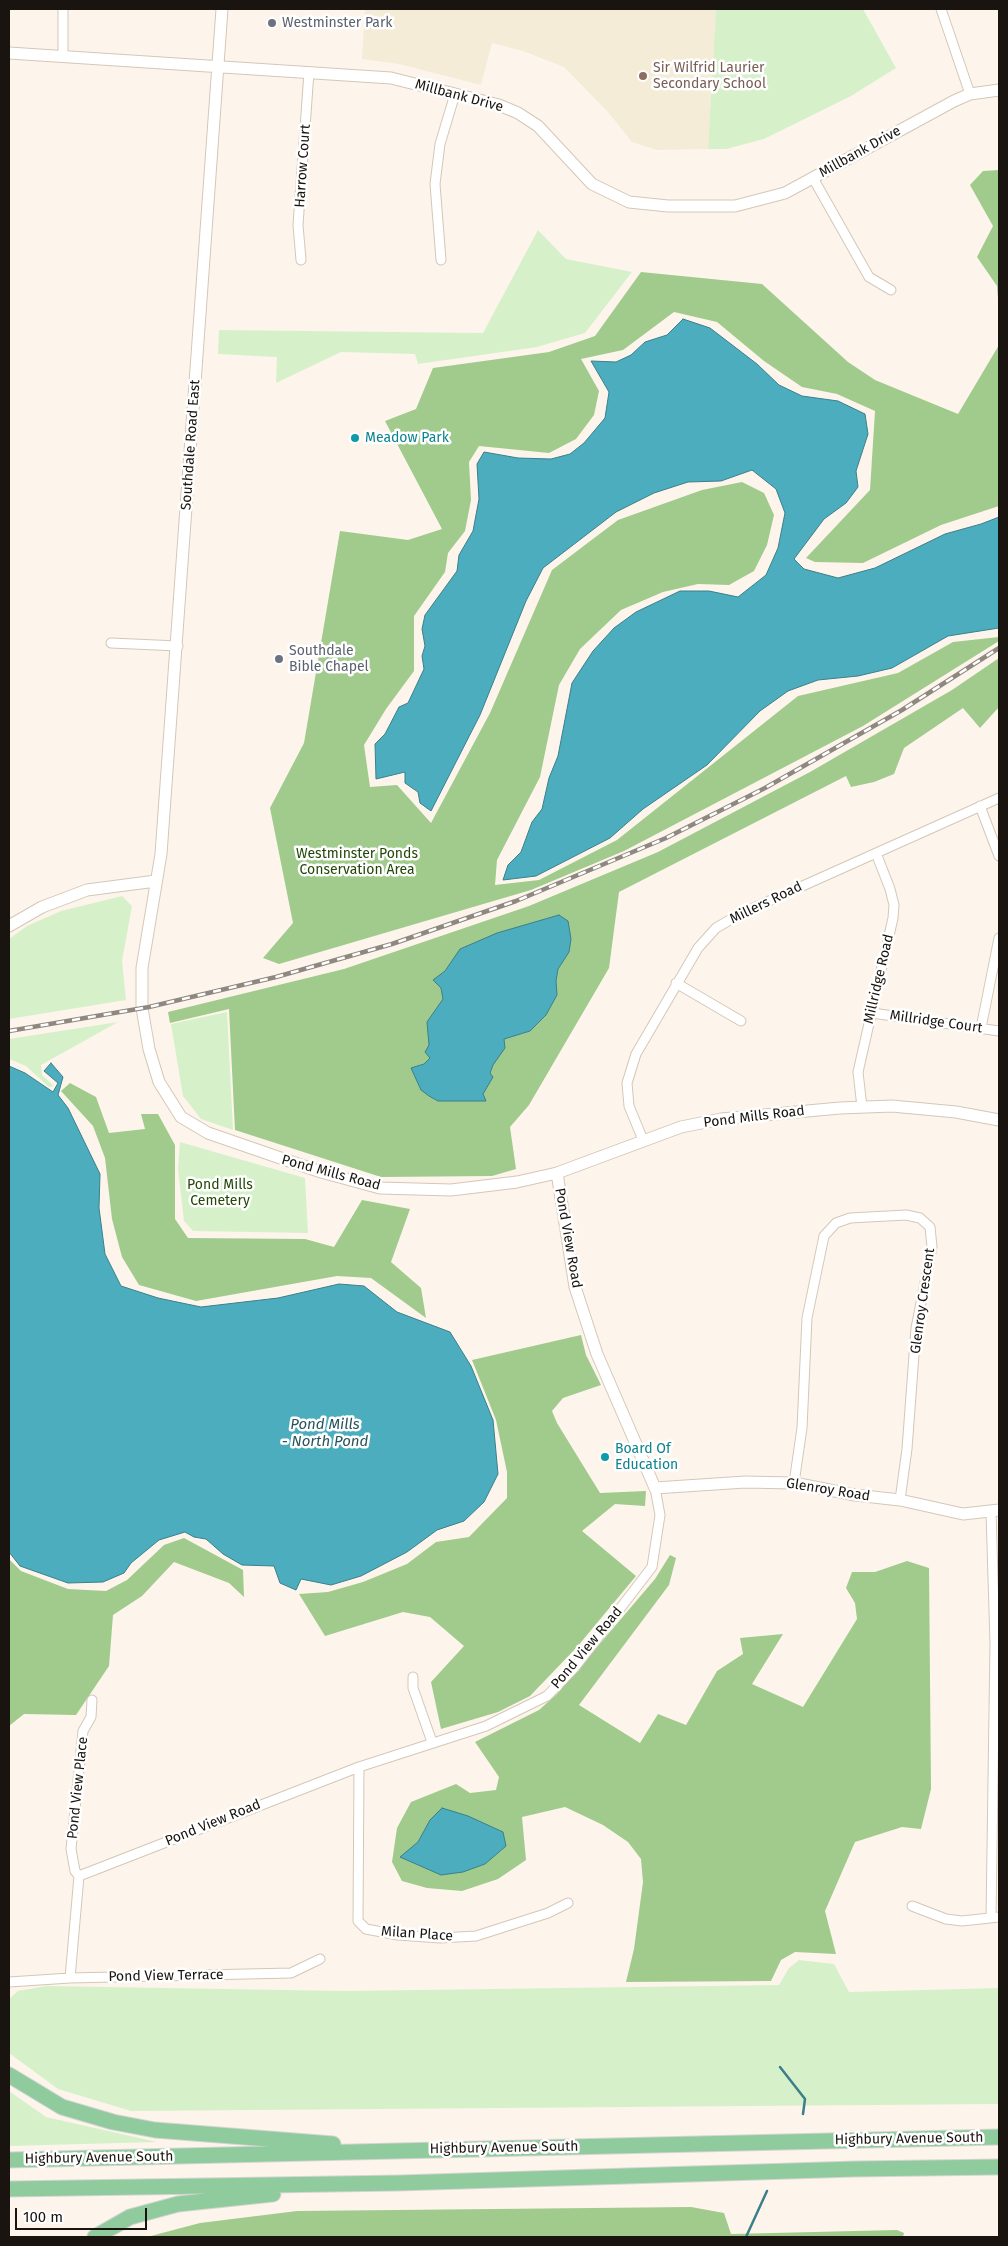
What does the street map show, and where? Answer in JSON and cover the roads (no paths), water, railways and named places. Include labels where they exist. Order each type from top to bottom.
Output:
[{"type":"highway","points":[[9,2075],[62,2107],[87,2116],[155,2130],[399,2150]]},
{"type":"highway","name":"Highbury Avenue South","points":[[9,2160],[999,2138]]},
{"type":"highway","name":"Highbury Avenue South","points":[[9,2189],[399,2183],[845,2169],[999,2167]]},
{"type":"highway","points":[[95,2237],[130,2217],[178,2204],[399,2183]]},
{"type":"main road","name":"Southdale Road East","points":[[156,881],[162,854],[178,646],[222,9]]},
{"type":"main road","name":"Millbank Drive","points":[[9,53],[392,78],[456,94],[518,113],[538,126],[592,184],[629,202],[668,206],[735,206],[785,193],[970,94],[999,90]]},
{"type":"main road","points":[[9,926],[42,907],[87,890],[156,881]]},
{"type":"main road","name":"Pond Mills Road","points":[[156,881],[142,968],[142,1008],[149,1049],[159,1082],[181,1117],[208,1133],[257,1152],[380,1188],[451,1190],[517,1182],[558,1173],[681,1127],[720,1119],[862,1108],[926,1108],[999,1120]]},
{"type":"main road","name":"Pond View Road","points":[[558,1173],[576,1288],[597,1354],[655,1488]]},
{"type":"main road","name":"Glenroy Road","points":[[655,1488],[745,1482],[794,1483],[855,1495],[900,1500],[963,1514],[995,1511]]},
{"type":"street","points":[[63,9],[63,56]]},
{"type":"street","points":[[941,9],[970,94]]},
{"type":"street","name":"Harrow Court","points":[[301,260],[298,225],[309,72]]},
{"type":"street","points":[[441,260],[435,184],[440,144],[456,94]]},
{"type":"street","points":[[813,178],[869,277],[891,290]]},
{"type":"street","points":[[111,643],[178,646]]},
{"type":"street","name":"Millers Road","points":[[643,1140],[629,1106],[627,1083],[636,1054],[698,948],[716,928],[740,914],[999,798]]},
{"type":"street","points":[[980,806],[999,856]]},
{"type":"street","name":"Millridge Road","points":[[862,1108],[858,1072],[893,918],[894,905],[876,853]]},
{"type":"street","points":[[981,1028],[999,938]]},
{"type":"street","points":[[676,984],[741,1021]]},
{"type":"street","name":"Millridge Court","points":[[872,1013],[999,1031]]},
{"type":"street","name":"Glenroy Crescent","points":[[794,1483],[802,1420],[807,1318],[824,1236],[836,1223],[850,1218],[906,1215],[920,1218],[930,1227],[932,1247],[916,1328],[907,1449],[900,1500]]},
{"type":"street","name":"Pond View Road","points":[[79,1876],[359,1767],[486,1726],[547,1696],[575,1667],[652,1568],[660,1515],[655,1488]]},
{"type":"street","points":[[912,1906],[946,1919],[962,1921],[995,1917],[995,1511]]},
{"type":"street","points":[[413,1677],[413,1688],[432,1742]]},
{"type":"street","name":"Pond View Place","points":[[79,1876],[76,1871],[72,1849],[82,1731],[91,1717],[92,1700]]},
{"type":"street","name":"Milan Place","points":[[359,1767],[358,1921],[366,1929],[398,1935],[440,1938],[476,1936],[548,1913],[568,1904]]},
{"type":"street","points":[[70,1978],[79,1876]]},
{"type":"street","name":"Pond View Terrace","points":[[9,1982],[70,1978],[291,1973],[320,1959]]},
{"type":"water","points":[[683,319],[710,328],[757,364],[779,385],[802,396],[838,401],[865,414],[868,434],[856,471],[858,487],[846,503],[824,519],[794,559],[804,569],[838,578],[875,568],[945,534],[999,517],[999,628],[948,636],[892,668],[858,676],[818,680],[788,691],[760,711],[707,765],[643,809],[610,838],[536,876],[503,880],[508,865],[521,852],[532,822],[542,809],[549,778],[558,756],[572,683],[593,651],[614,628],[636,612],[680,591],[709,591],[738,597],[766,575],[778,548],[785,513],[776,489],[752,470],[721,481],[688,482],[654,493],[616,512],[543,568],[526,601],[480,715],[431,811],[420,803],[418,792],[405,783],[405,772],[376,779],[375,744],[385,734],[399,707],[408,703],[424,669],[422,656],[425,646],[422,629],[425,615],[457,571],[459,555],[473,531],[479,499],[477,464],[484,452],[518,458],[551,459],[570,454],[584,443],[605,418],[609,392],[591,361],[616,362],[631,355],[645,342],[667,335]]},
{"type":"water","points":[[559,915],[568,921],[571,939],[569,952],[558,969],[556,981],[557,995],[546,1015],[530,1031],[504,1039],[505,1048],[493,1065],[490,1073],[493,1077],[483,1094],[486,1101],[438,1101],[421,1090],[411,1068],[424,1064],[430,1058],[425,1052],[429,1045],[427,1022],[443,999],[441,988],[433,980],[445,971],[460,949],[497,933]]},
{"type":"water","name":"Pond Mills - North Pond","points":[[51,1063],[63,1077],[58,1095],[68,1108],[100,1174],[99,1208],[105,1254],[121,1286],[158,1298],[201,1307],[278,1298],[339,1284],[364,1286],[397,1312],[450,1332],[471,1366],[493,1420],[498,1474],[484,1502],[464,1521],[437,1530],[407,1552],[361,1576],[331,1585],[301,1579],[296,1590],[280,1583],[274,1566],[242,1565],[223,1554],[206,1539],[194,1537],[185,1532],[159,1540],[131,1563],[124,1573],[103,1582],[68,1583],[20,1566],[9,1552],[9,1066],[25,1073],[53,1092],[58,1083],[44,1071]]},
{"type":"water","points":[[442,1808],[468,1816],[503,1832],[506,1846],[485,1864],[463,1872],[441,1875],[400,1857],[418,1842],[430,1820]]},
{"type":"waterway","points":[[780,2067],[805,2099],[803,2114]]},
{"type":"waterway","points":[[746,2237],[767,2191]]},
{"type":"railway","points":[[9,1031],[149,1007],[276,977],[392,944],[516,901],[666,838],[765,788],[902,710],[999,648]]},
{"type":"place","name":"Westminster Park","points":[[272,23]]},
{"type":"place","name":"Sir Wilfrid Laurier Secondary School","points":[[643,76]]},
{"type":"place","name":"Meadow Park","points":[[355,438]]},
{"type":"place","name":"Southdale Bible Chapel","points":[[279,659]]},
{"type":"place","name":"Board Of Education","points":[[605,1457]]},
{"type":"park label","name":"Westminster Ponds Conservation Area","points":[[357,862]]},
{"type":"park label","name":"Pond Mills Cemetery","points":[[220,1194]]}]
